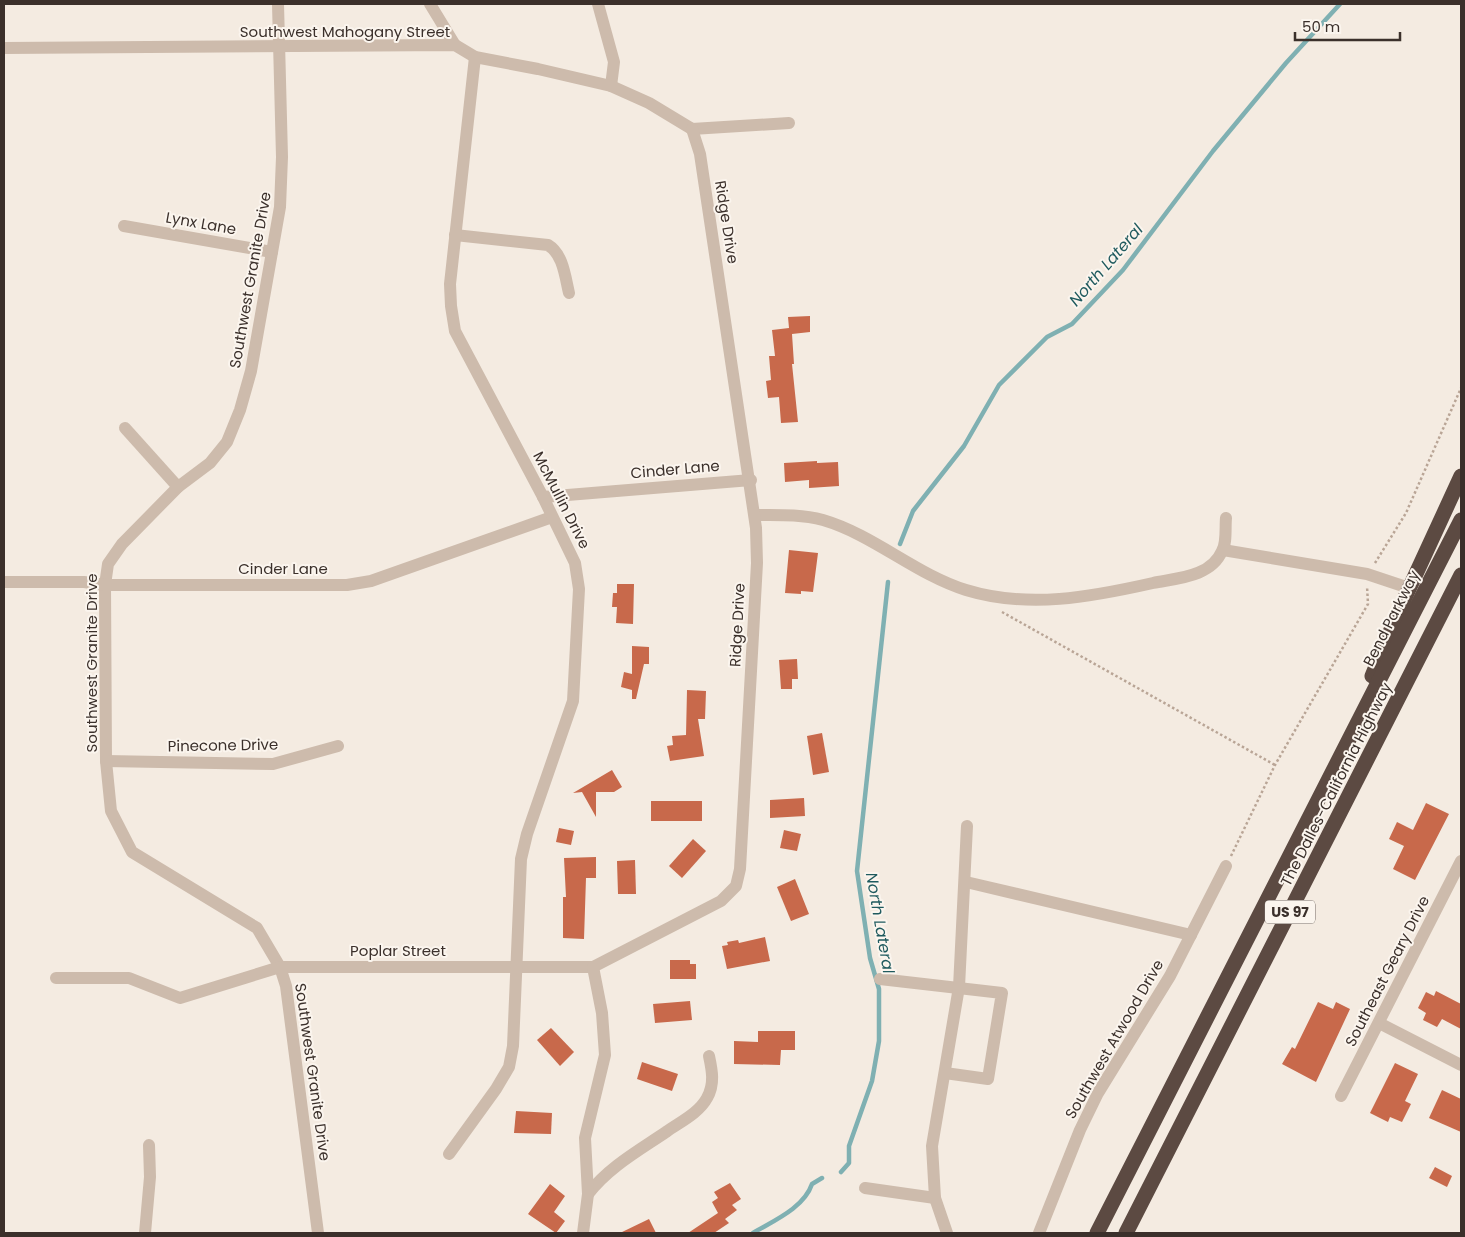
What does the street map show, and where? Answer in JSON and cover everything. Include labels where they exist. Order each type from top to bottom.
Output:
[{"type":"highway","points":[[1353,732],[1375,666],[1461,476]]},
{"type":"highway","name":"Bend Parkway","points":[[1353,732],[1461,520]]},
{"type":"highway","name":"US 97","points":[[1457,585],[1461,576]]},
{"type":"highway","name":"The Dalles-California Highway","points":[[1126,1233],[1457,585]]},
{"type":"highway","name":"The Dalles-California Highway","points":[[1097,1233],[1353,732]]},
{"type":"street","name":"Southwest Granite Drive","points":[[278,4],[282,184],[252,371],[240,410],[227,442],[210,464],[178,487],[122,544],[108,564],[105,585],[106,761],[111,811],[132,852],[257,928],[280,967],[286,986],[318,1233]]},
{"type":"street","points":[[430,4],[455,45]]},
{"type":"street","points":[[598,4],[614,62],[611,86]]},
{"type":"street","name":"Southwest Mahogany Street","points":[[4,48],[455,45],[475,57],[538,68],[611,86],[649,102],[692,129]]},
{"type":"street","name":"McMullin Drive","points":[[450,1154],[496,1089],[509,1067],[513,1046],[521,859],[526,834],[573,701],[576,678],[579,589],[575,563],[543,496],[455,330],[450,284],[475,57]]},
{"type":"street","points":[[692,129],[789,123]]},
{"type":"street","name":"Ridge Drive","points":[[516,966],[593,966],[722,901],[736,886],[740,869],[757,563],[755,515],[700,154],[692,129]]},
{"type":"street","name":"Lynx Lane","points":[[124,226],[272,252]]},
{"type":"street","points":[[455,235],[548,245],[555,249],[560,258],[569,293]]},
{"type":"street","points":[[125,428],[178,487]]},
{"type":"street","name":"Cinder Lane","points":[[543,496],[751,480]]},
{"type":"street","points":[[755,515],[797,515],[840,526],[930,575],[965,589],[990,596],[1035,600],[1087,598],[1196,574],[1215,563],[1223,550],[1226,518]]},
{"type":"street","name":"Cinder Lane","points":[[4,582],[84,582],[105,585],[347,584],[371,581],[552,517]]},
{"type":"street","points":[[1223,550],[1367,574],[1409,588]]},
{"type":"street","name":"Pinecone Drive","points":[[106,761],[273,764],[338,746]]},
{"type":"street","points":[[947,1233],[935,1198],[932,1146],[959,987],[966,882],[967,826]]},
{"type":"street","name":"Southeast Geary Drive","points":[[1342,1096],[1461,861]]},
{"type":"street","name":"Southwest Atwood Drive","points":[[1039,1233],[1080,1130],[1098,1093],[1147,1016],[1226,866]]},
{"type":"street","points":[[966,882],[1191,935]]},
{"type":"street","name":"Poplar Street","points":[[56,978],[129,978],[180,998],[280,967],[516,966]]},
{"type":"street","points":[[583,1233],[588,1194],[585,1138],[604,1055],[602,1013],[593,966]]},
{"type":"street","points":[[880,978],[1002,993],[988,1079],[945,1072]]},
{"type":"street","points":[[1379,1023],[1461,1064]]},
{"type":"street","points":[[588,1194],[603,1175],[695,1112],[707,1098],[712,1084],[709,1056]]},
{"type":"street","points":[[145,1233],[150,1177],[149,1145]]},
{"type":"street","points":[[864,1188],[935,1198]]},
{"type":"path","points":[[1226,866],[1275,765],[1368,604],[1367,574],[1392,539],[1406,512],[1461,388]]},
{"type":"path","points":[[990,596],[1000,611],[1275,765]]},
{"type":"building","points":[[810,316],[810,332],[792,334],[794,364],[792,364],[798,422],[781,423],[779,397],[768,398],[766,381],[771,380],[769,356],[775,356],[772,330],[789,328],[788,317]]},
{"type":"building","points":[[817,461],[817,463],[838,462],[839,486],[809,488],[809,480],[785,482],[784,463]]},
{"type":"building","points":[[789,550],[818,553],[813,592],[801,591],[801,594],[785,593]]},
{"type":"building","points":[[617,584],[634,584],[633,624],[616,623],[617,607],[612,607],[613,593],[617,593]]},
{"type":"building","points":[[632,646],[649,647],[649,664],[644,664],[636,699],[632,699],[632,690],[621,687],[624,672],[632,674]]},
{"type":"building","points":[[797,659],[798,679],[792,679],[792,689],[781,689],[779,660]]},
{"type":"building","points":[[687,690],[706,691],[705,719],[698,719],[704,756],[670,761],[667,746],[673,745],[672,736],[686,735]]},
{"type":"building","points":[[822,733],[829,772],[813,775],[807,736]]},
{"type":"building","points":[[612,770],[622,787],[614,792],[596,792],[596,817],[582,792],[573,793]]},
{"type":"building","points":[[804,798],[805,816],[770,818],[770,800]]},
{"type":"building","points":[[651,801],[702,801],[702,821],[651,821]]},
{"type":"building","points":[[1426,803],[1449,814],[1415,880],[1393,869],[1404,846],[1389,839],[1397,822],[1413,830]]},
{"type":"building","points":[[559,828],[574,831],[571,845],[556,842]]},
{"type":"building","points":[[784,830],[801,834],[797,851],[780,848]]},
{"type":"building","points":[[693,839],[706,851],[682,878],[669,866]]},
{"type":"building","points":[[596,857],[596,878],[586,878],[584,939],[563,938],[563,897],[566,897],[564,858]]},
{"type":"building","points":[[635,860],[636,894],[618,894],[617,861]]},
{"type":"building","points":[[795,879],[809,914],[791,921],[777,887]]},
{"type":"building","points":[[765,937],[770,961],[727,969],[722,946],[728,945],[727,942],[738,940],[739,943]]},
{"type":"building","points":[[670,960],[690,960],[690,964],[696,964],[696,979],[670,979]]},
{"type":"building","points":[[1436,991],[1461,1004],[1461,1029],[1442,1019],[1437,1027],[1423,1020],[1426,1013],[1418,1008],[1426,992],[1434,996]]},
{"type":"building","points":[[690,1001],[692,1020],[655,1023],[653,1004]]},
{"type":"building","points":[[1318,1002],[1333,1009],[1336,1002],[1350,1009],[1316,1082],[1282,1064],[1292,1047],[1295,1049]]},
{"type":"building","points":[[551,1028],[574,1052],[560,1066],[537,1040]]},
{"type":"building","points":[[758,1031],[795,1031],[795,1050],[781,1050],[780,1065],[734,1064],[734,1041],[758,1042]]},
{"type":"building","points":[[642,1062],[678,1074],[672,1091],[637,1079]]},
{"type":"building","points":[[1395,1063],[1418,1074],[1405,1101],[1411,1104],[1402,1122],[1390,1117],[1388,1122],[1370,1113]]},
{"type":"building","points":[[1442,1090],[1461,1099],[1461,1132],[1429,1118]]},
{"type":"building","points":[[516,1111],[552,1113],[551,1134],[514,1133]]},
{"type":"building","points":[[1435,1167],[1452,1176],[1447,1187],[1429,1178]]},
{"type":"building","points":[[730,1183],[741,1199],[732,1205],[737,1210],[725,1219],[729,1223],[714,1233],[688,1233],[718,1213],[712,1202],[718,1198],[714,1192]]},
{"type":"building","points":[[550,1184],[565,1196],[554,1212],[565,1221],[556,1233],[528,1214]]},
{"type":"building","points":[[649,1219],[656,1233],[620,1233]]},
{"type":"waterway","name":"North Lateral","points":[[900,544],[913,511],[964,446],[999,385],[1047,337],[1072,324],[1123,270],[1213,151],[1286,63],[1340,4]]},
{"type":"waterway","name":"North Lateral","points":[[841,1172],[849,1163],[849,1146],[872,1081],[879,1041],[879,989],[870,958],[857,871],[888,582]]},
{"type":"waterway","name":"North Lateral","points":[[753,1233],[795,1207],[808,1193],[812,1184],[822,1178]]}]
